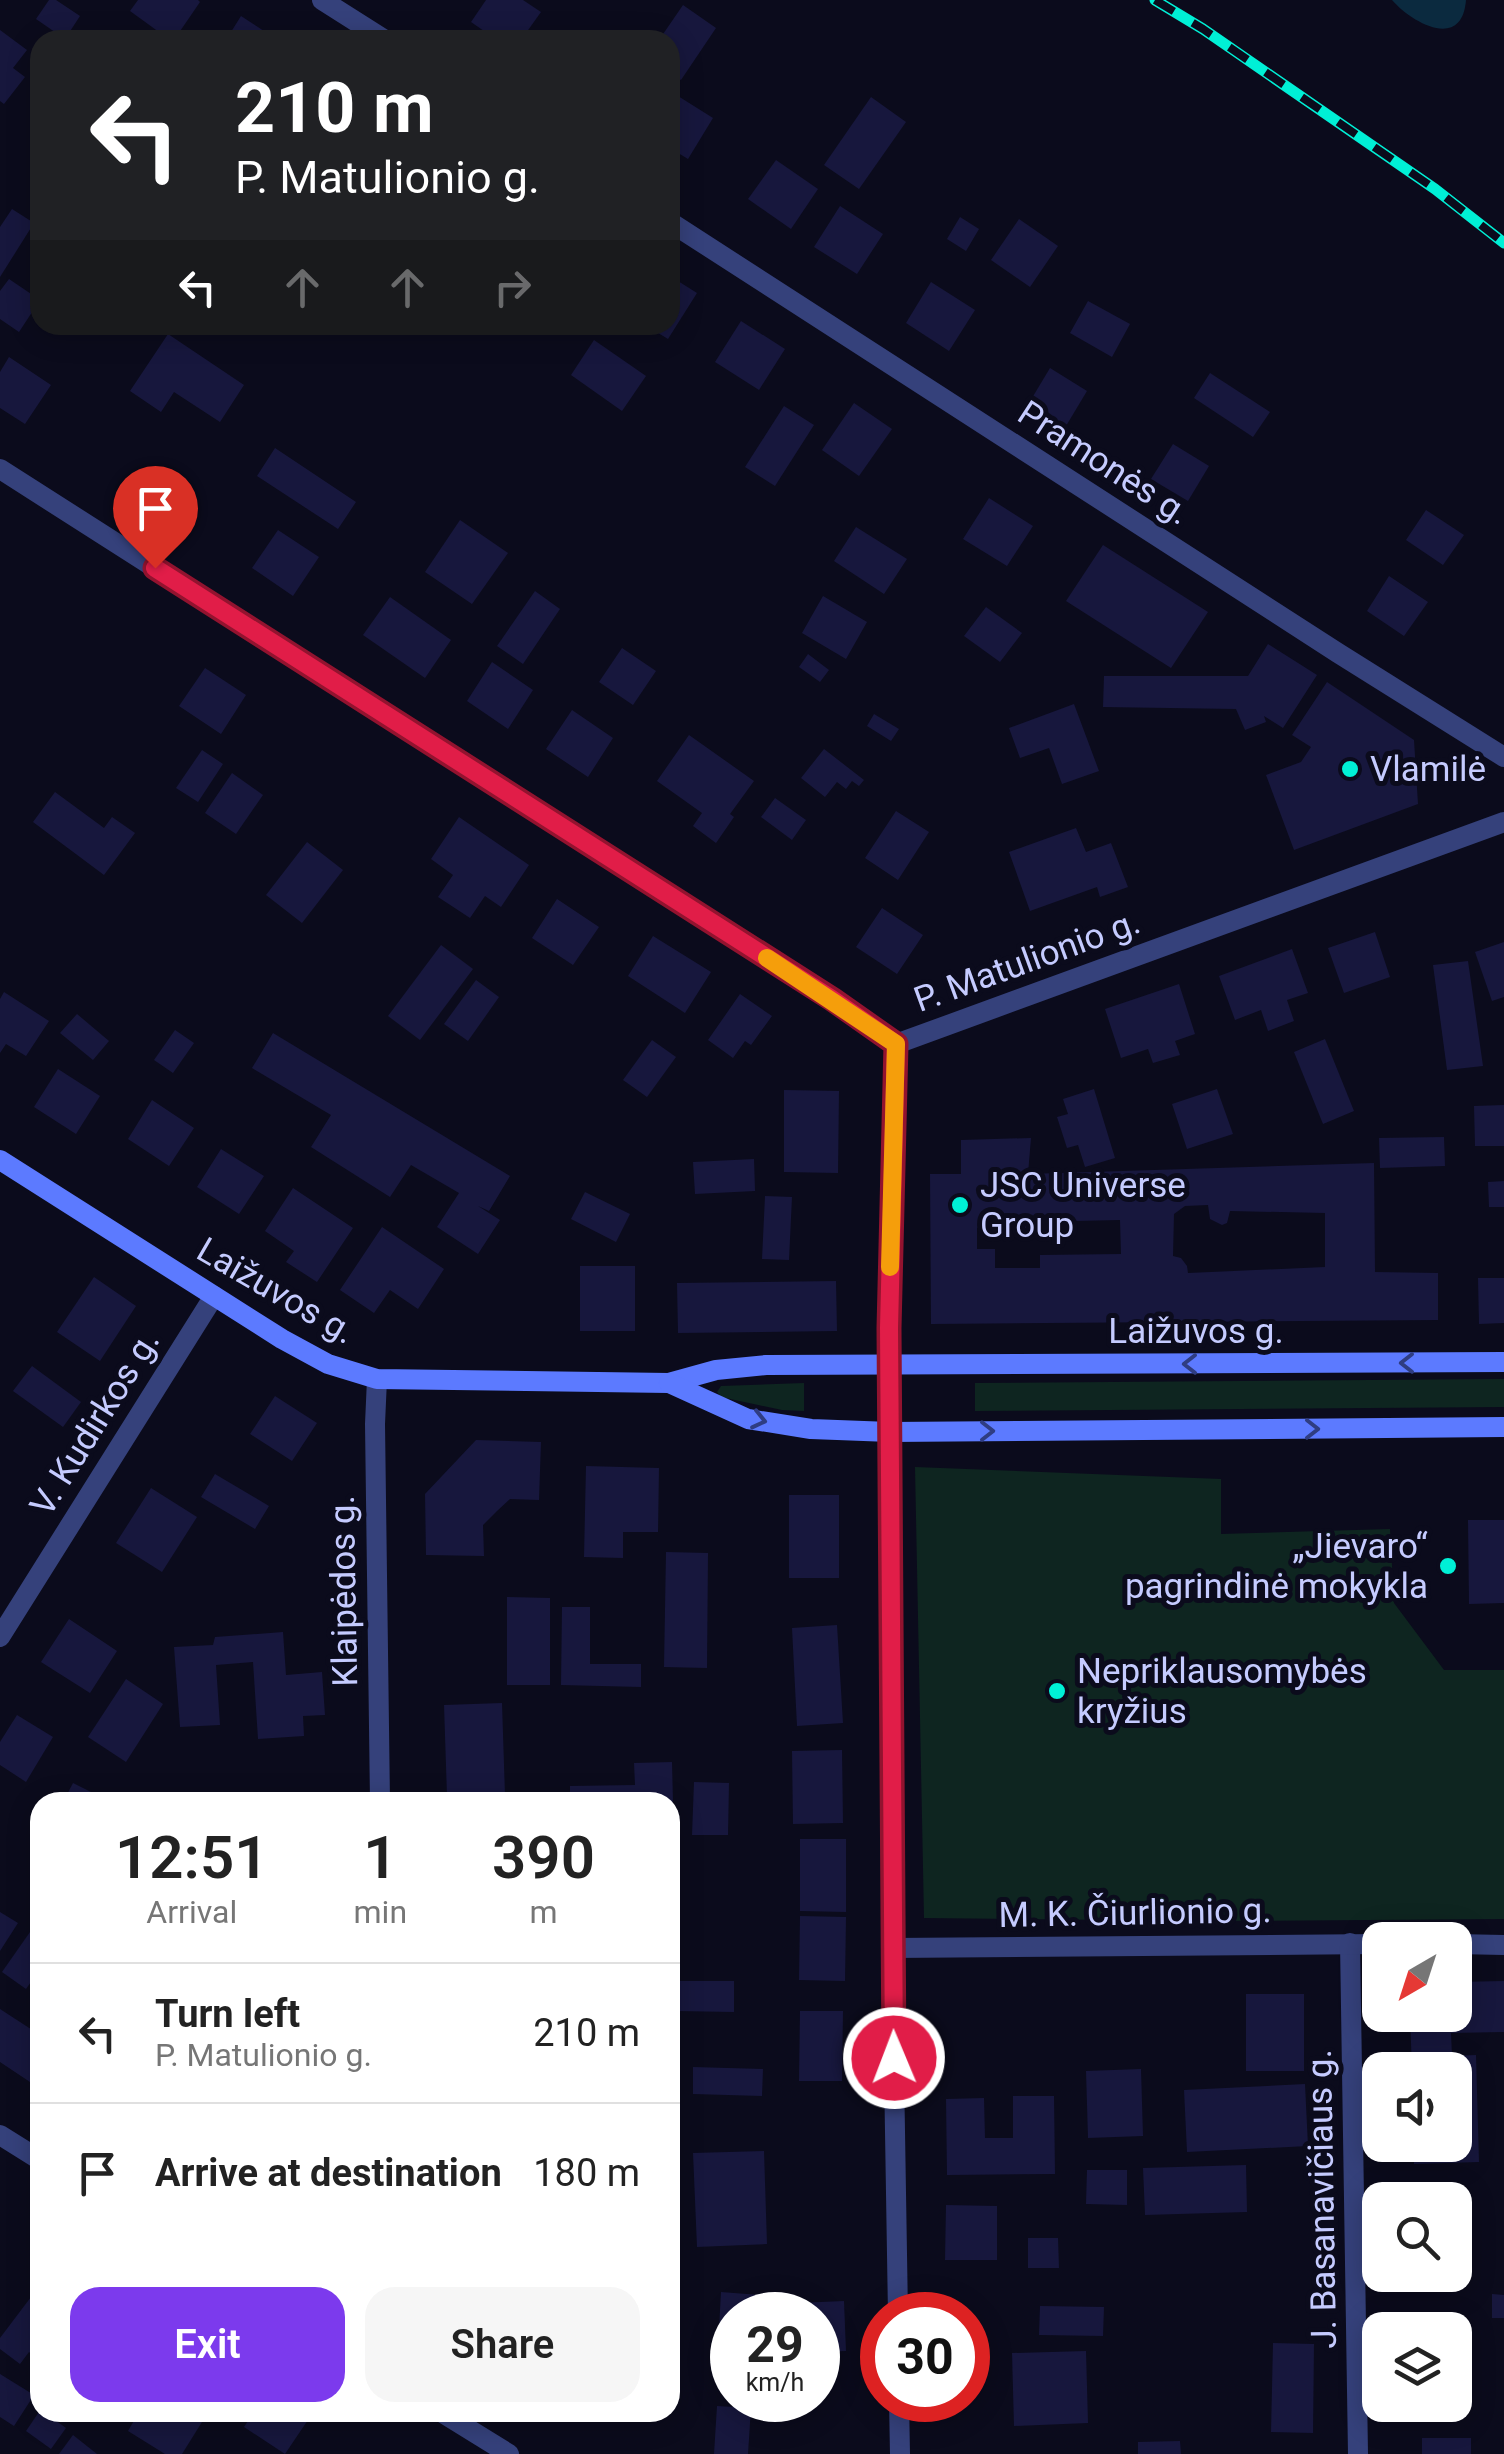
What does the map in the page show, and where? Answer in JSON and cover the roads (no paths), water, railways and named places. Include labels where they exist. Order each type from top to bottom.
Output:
[{"type":"main road","name":"Laižuvos g.","points":[[0,1160],[282,1339],[328,1364],[377,1379],[669,1383],[716,1370],[766,1365],[1504,1362]]},
{"type":"main road","points":[[669,1383],[748,1419],[812,1428],[890,1432],[1504,1427]]},
{"type":"street","points":[[322,0],[369,30]]},
{"type":"street","name":"Pramonės g.","points":[[680,228],[1504,757]]},
{"type":"street","name":"P. Matulionio g.","points":[[0,469],[896,1044],[1504,822]]},
{"type":"street","points":[[896,1044],[889,1366],[898,2292]]},
{"type":"street","name":"V. Kudirkos g.","points":[[0,1636],[214,1296]]},
{"type":"street","name":"Klaipėdos g.","points":[[377,1379],[374,1424],[380,1792]]},
{"type":"street","name":"J. Basanavičiaus g.","points":[[1350,1943],[1358,2454]]},
{"type":"street","name":"M. K. Čiurlionio g.","points":[[892,1948],[1362,1943]]},
{"type":"street","points":[[1472,1944],[1504,1945]]},
{"type":"street","points":[[0,2135],[30,2154]]},
{"type":"street","points":[[457,2422],[509,2454]]},
{"type":"street","points":[[899,2422],[900,2454]]},
{"type":"water","points":[[1392,0],[1466,0],[1456,25],[1435,28],[1411,17]]},
{"type":"railway","points":[[1155,0],[1435,189],[1504,243]]},
{"type":"place","name":"Vlamilė","points":[[1350,769]]},
{"type":"place","name":"JSC Universe Group","points":[[960,1205]]},
{"type":"place","name":"„Jievaro“ pagrindinė mokykla","points":[[1448,1566]]},
{"type":"place","name":"Nepriklausomybės kryžius","points":[[1057,1691]]}]
